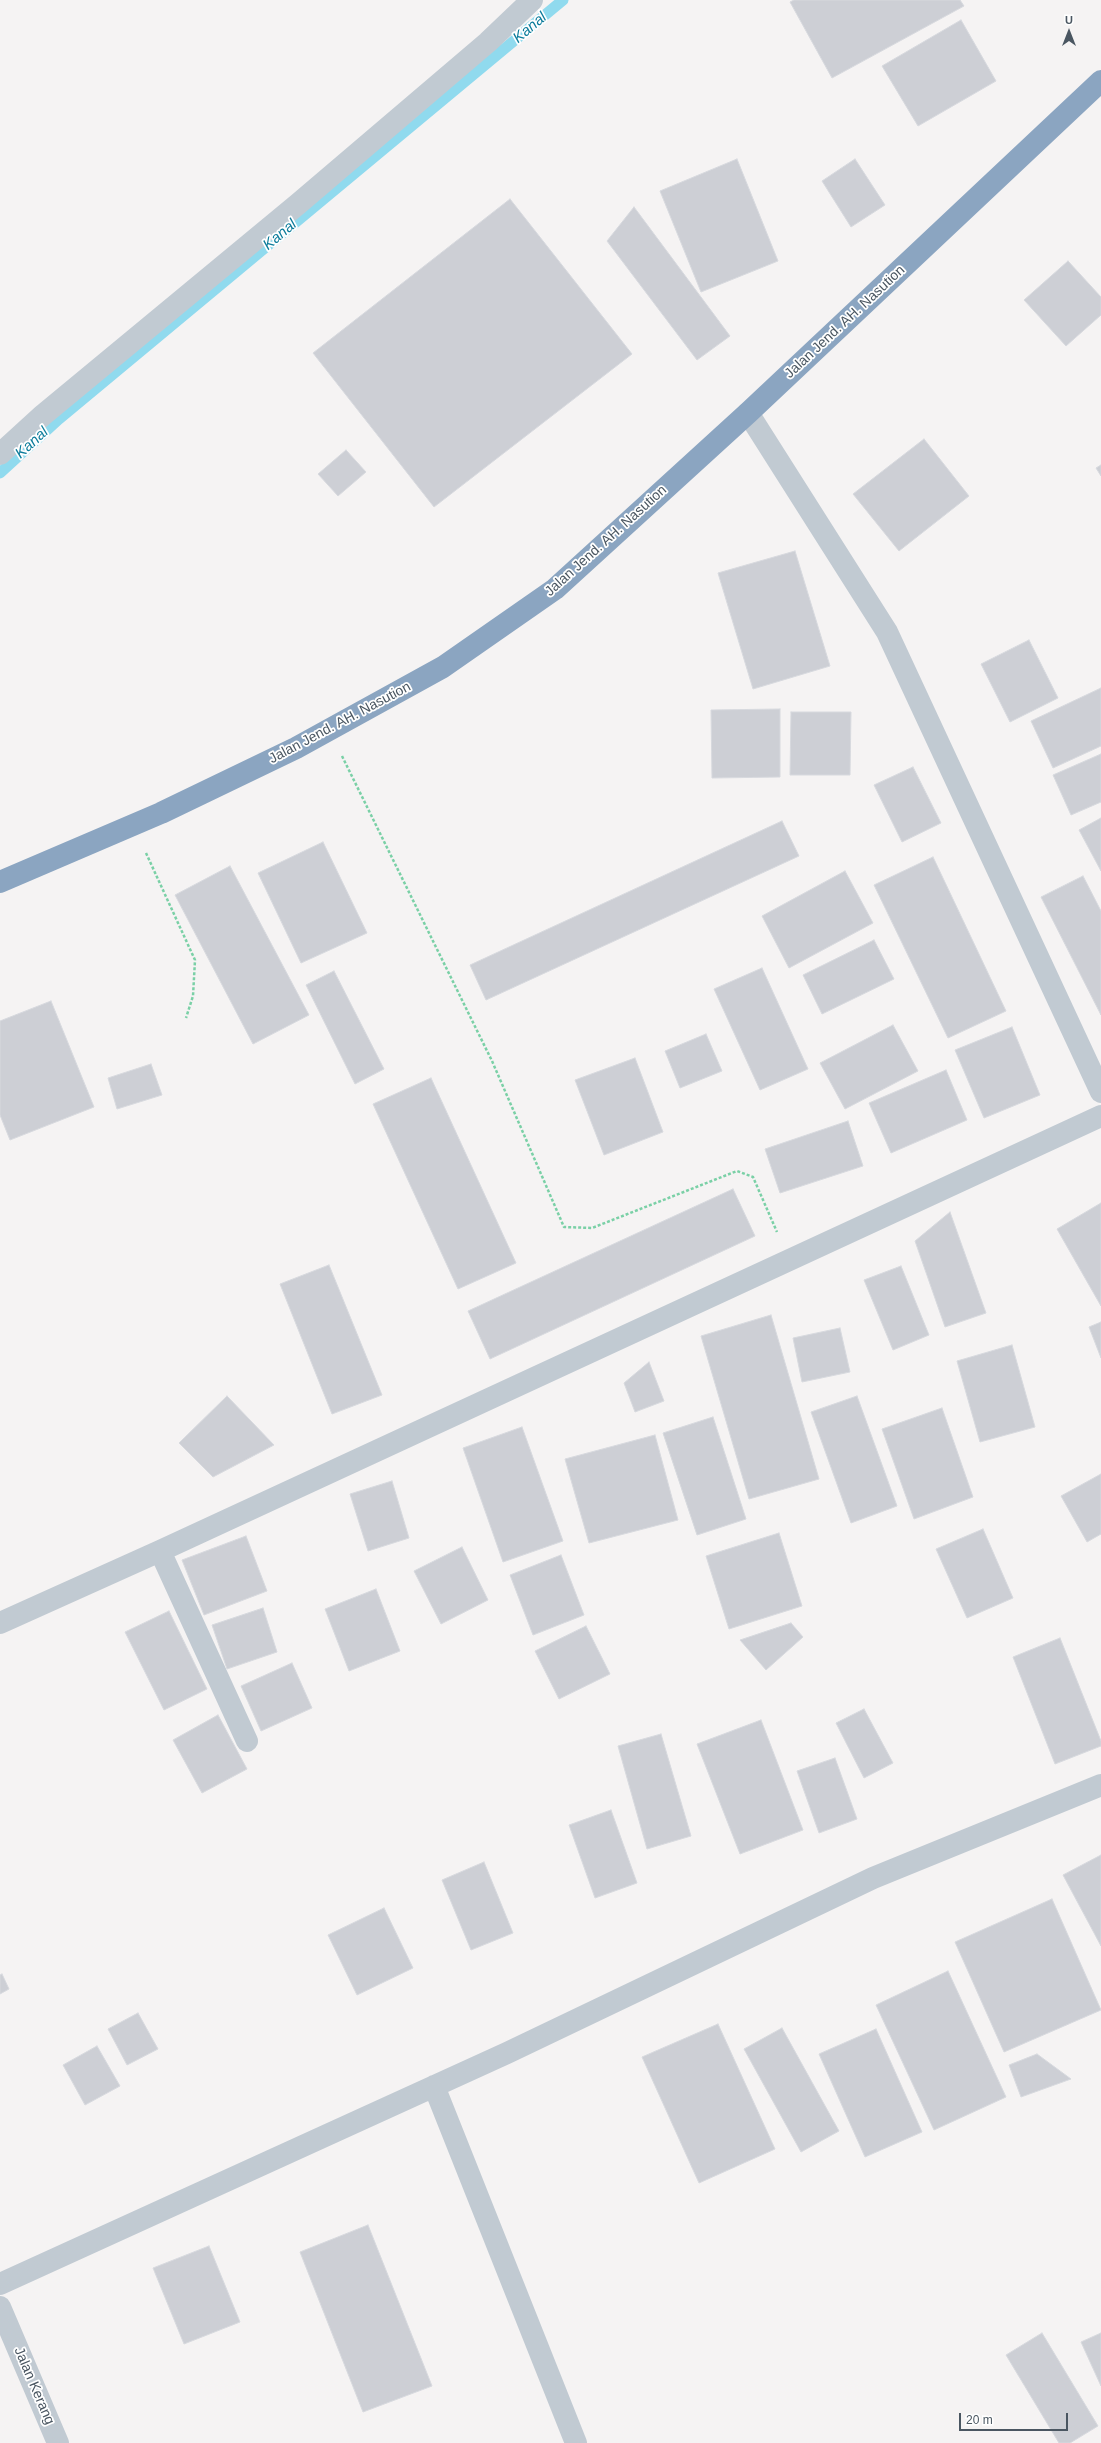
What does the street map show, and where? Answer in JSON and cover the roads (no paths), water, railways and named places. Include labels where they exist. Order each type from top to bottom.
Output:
[{"type":"highway","name":"Jalan Jend. AH. Nasution","points":[[0,882],[133,825],[296,748],[443,667],[555,589],[748,413],[1101,81]]},
{"type":"street","points":[[0,454],[43,415],[298,204],[488,42],[532,0]]},
{"type":"street","points":[[748,413],[887,632],[1101,1092]]},
{"type":"street","points":[[0,1623],[160,1551],[1101,1116]]},
{"type":"street","points":[[160,1551],[247,1741]]},
{"type":"street","points":[[0,2284],[434,2086],[873,1878],[1101,1785]]},
{"type":"street","points":[[434,2086],[576,2443]]},
{"type":"street","name":"Jalan Kerang","points":[[0,2307],[58,2443]]},
{"type":"waterway","name":"Kanal","points":[[0,473],[59,419],[563,0]]}]
